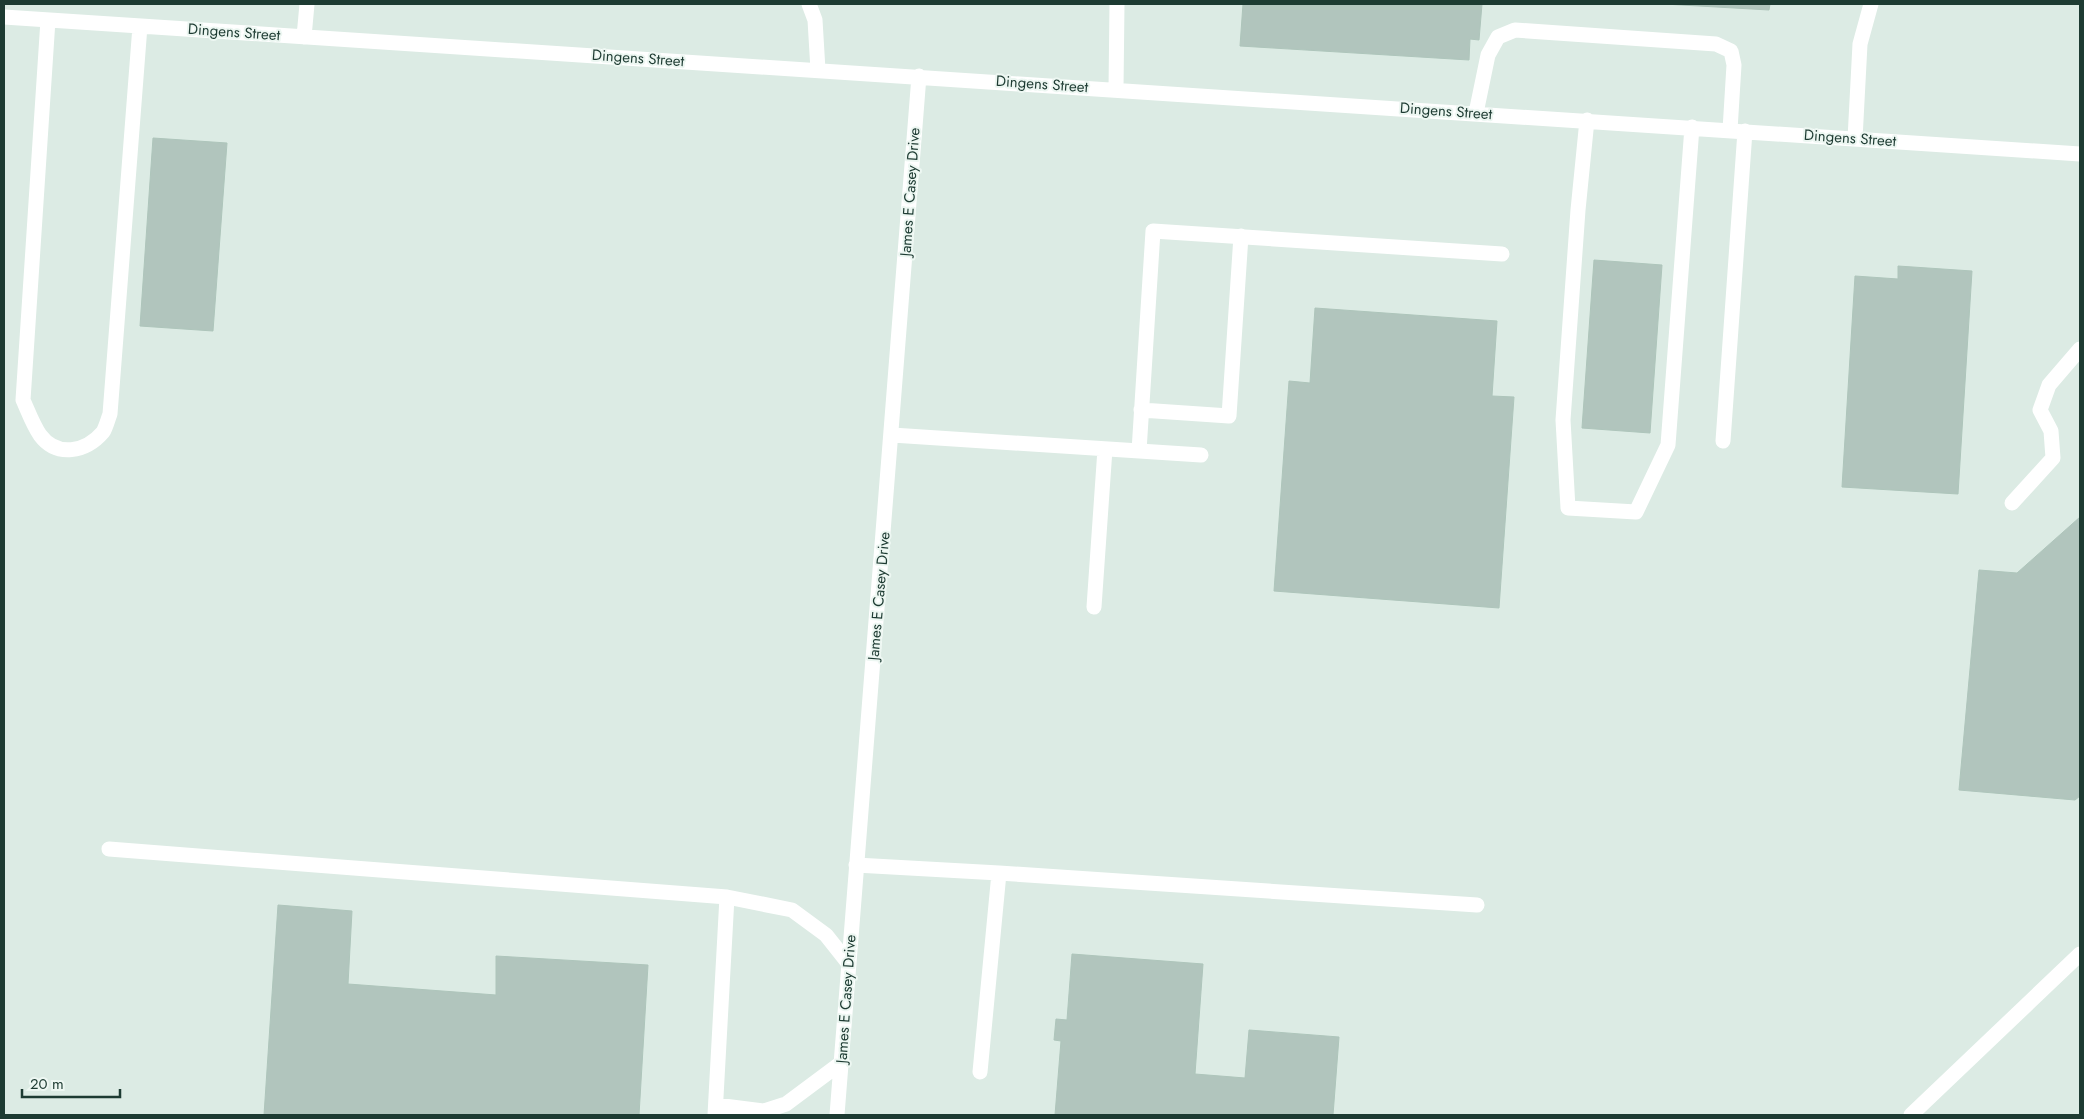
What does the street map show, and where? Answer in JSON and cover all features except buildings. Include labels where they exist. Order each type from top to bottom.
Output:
[{"type":"street","points":[[304,37],[307,4]]},
{"type":"street","points":[[809,4],[815,20],[818,70]]},
{"type":"street","points":[[1116,89],[1117,4]]},
{"type":"street","points":[[1854,139],[1860,44],[1871,4]]},
{"type":"street","name":"Dingens Street","points":[[4,17],[2080,154]]},
{"type":"street","points":[[48,20],[23,400],[40,435],[52,447],[71,452],[88,445],[104,431],[110,414],[140,26]]},
{"type":"street","points":[[1476,113],[1488,55],[1498,37],[1515,30],[1716,44],[1731,51],[1734,65],[1737,131],[1723,440]]},
{"type":"street","name":"James E Casey Drive","points":[[837,1115],[919,76]]},
{"type":"street","points":[[1587,120],[1578,210],[1564,411],[1568,508],[1636,512],[1668,445],[1692,128]]},
{"type":"street","points":[[1139,451],[1153,231],[1502,254]]},
{"type":"street","points":[[1141,410],[1229,416],[1241,236]]},
{"type":"street","points":[[2012,503],[2053,458],[2051,431],[2040,410],[2049,384],[2080,349]]},
{"type":"street","points":[[892,435],[1201,455]]},
{"type":"street","points":[[1094,607],[1105,449]]},
{"type":"street","points":[[109,849],[727,897],[792,910],[826,935],[849,964]]},
{"type":"street","points":[[856,865],[1477,905]]},
{"type":"street","points":[[980,1072],[999,873]]},
{"type":"street","points":[[727,897],[715,1110],[764,1111],[786,1104],[841,1063]]},
{"type":"street","points":[[1911,1115],[2080,954]]}]
